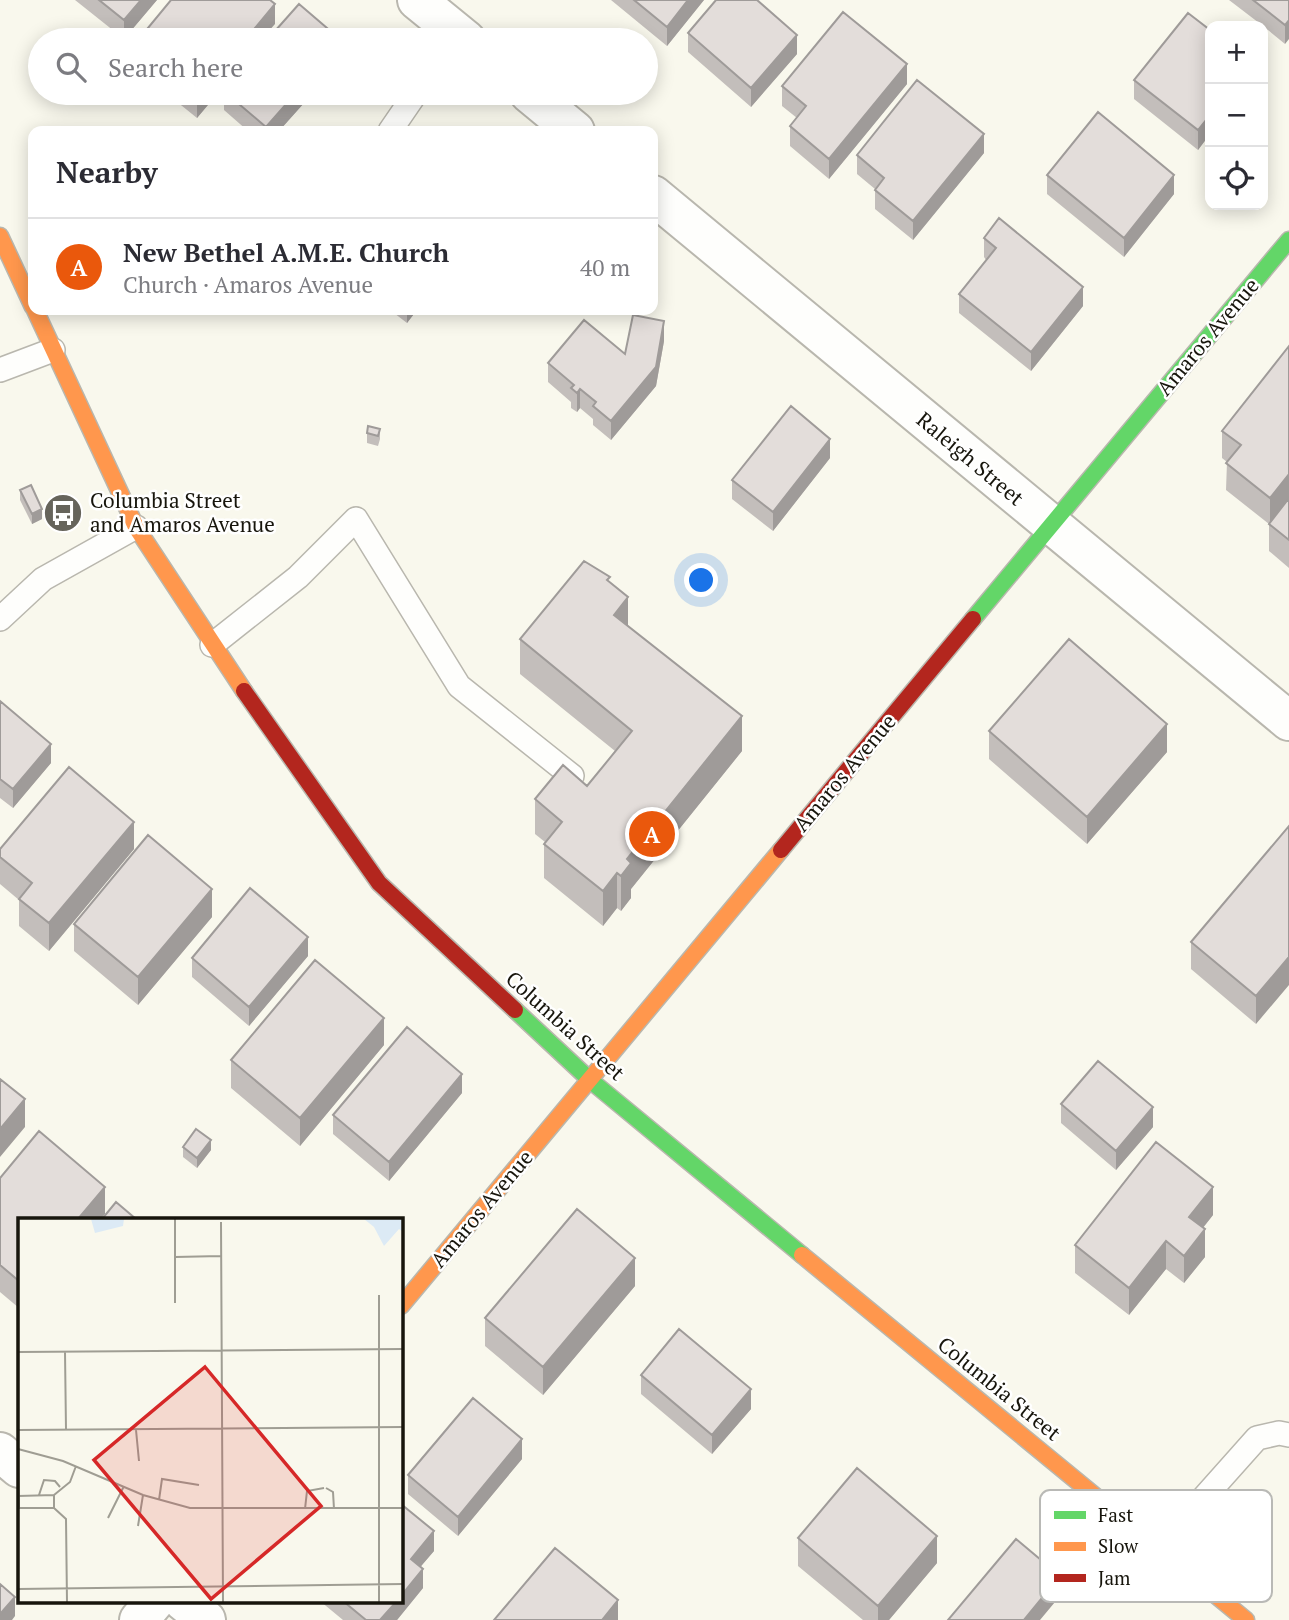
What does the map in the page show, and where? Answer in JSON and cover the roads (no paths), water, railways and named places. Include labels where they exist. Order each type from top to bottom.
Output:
[{"type":"street","points":[[417,0],[448,28]]},
{"type":"street","points":[[544,105],[569,126]]},
{"type":"street","name":"Raleigh Street","points":[[658,199],[1289,721]]},
{"type":"street","name":"Columbia Street","points":[[0,236],[28,295]]},
{"type":"street","name":"Amaros Avenue","points":[[402,1305],[1289,240]]},
{"type":"street","name":"Columbia Street","points":[[37,315],[136,527],[212,645],[379,883],[590,1080],[1088,1490]]},
{"type":"street","points":[[0,1452],[18,1467]]},
{"type":"street","points":[[139,1620],[154,1602]]},
{"type":"street","points":[[184,1602],[206,1620]]},
{"type":"street","name":"Columbia Street","points":[[1224,1602],[1246,1620]]},
{"type":"lane","points":[[393,126],[408,105]]},
{"type":"lane","points":[[0,370],[53,350]]},
{"type":"lane","points":[[212,645],[298,577],[356,519],[459,686],[572,776]]},
{"type":"lane","points":[[0,619],[43,579],[136,527]]},
{"type":"lane","points":[[1211,1490],[1257,1438],[1279,1433],[1289,1434]]},
{"type":"place","name":"Columbia Street and Amaros Avenue","points":[[63,513]]},
{"type":"place","name":"New Bethel A.M.E. Church","points":[[652,834]]}]
